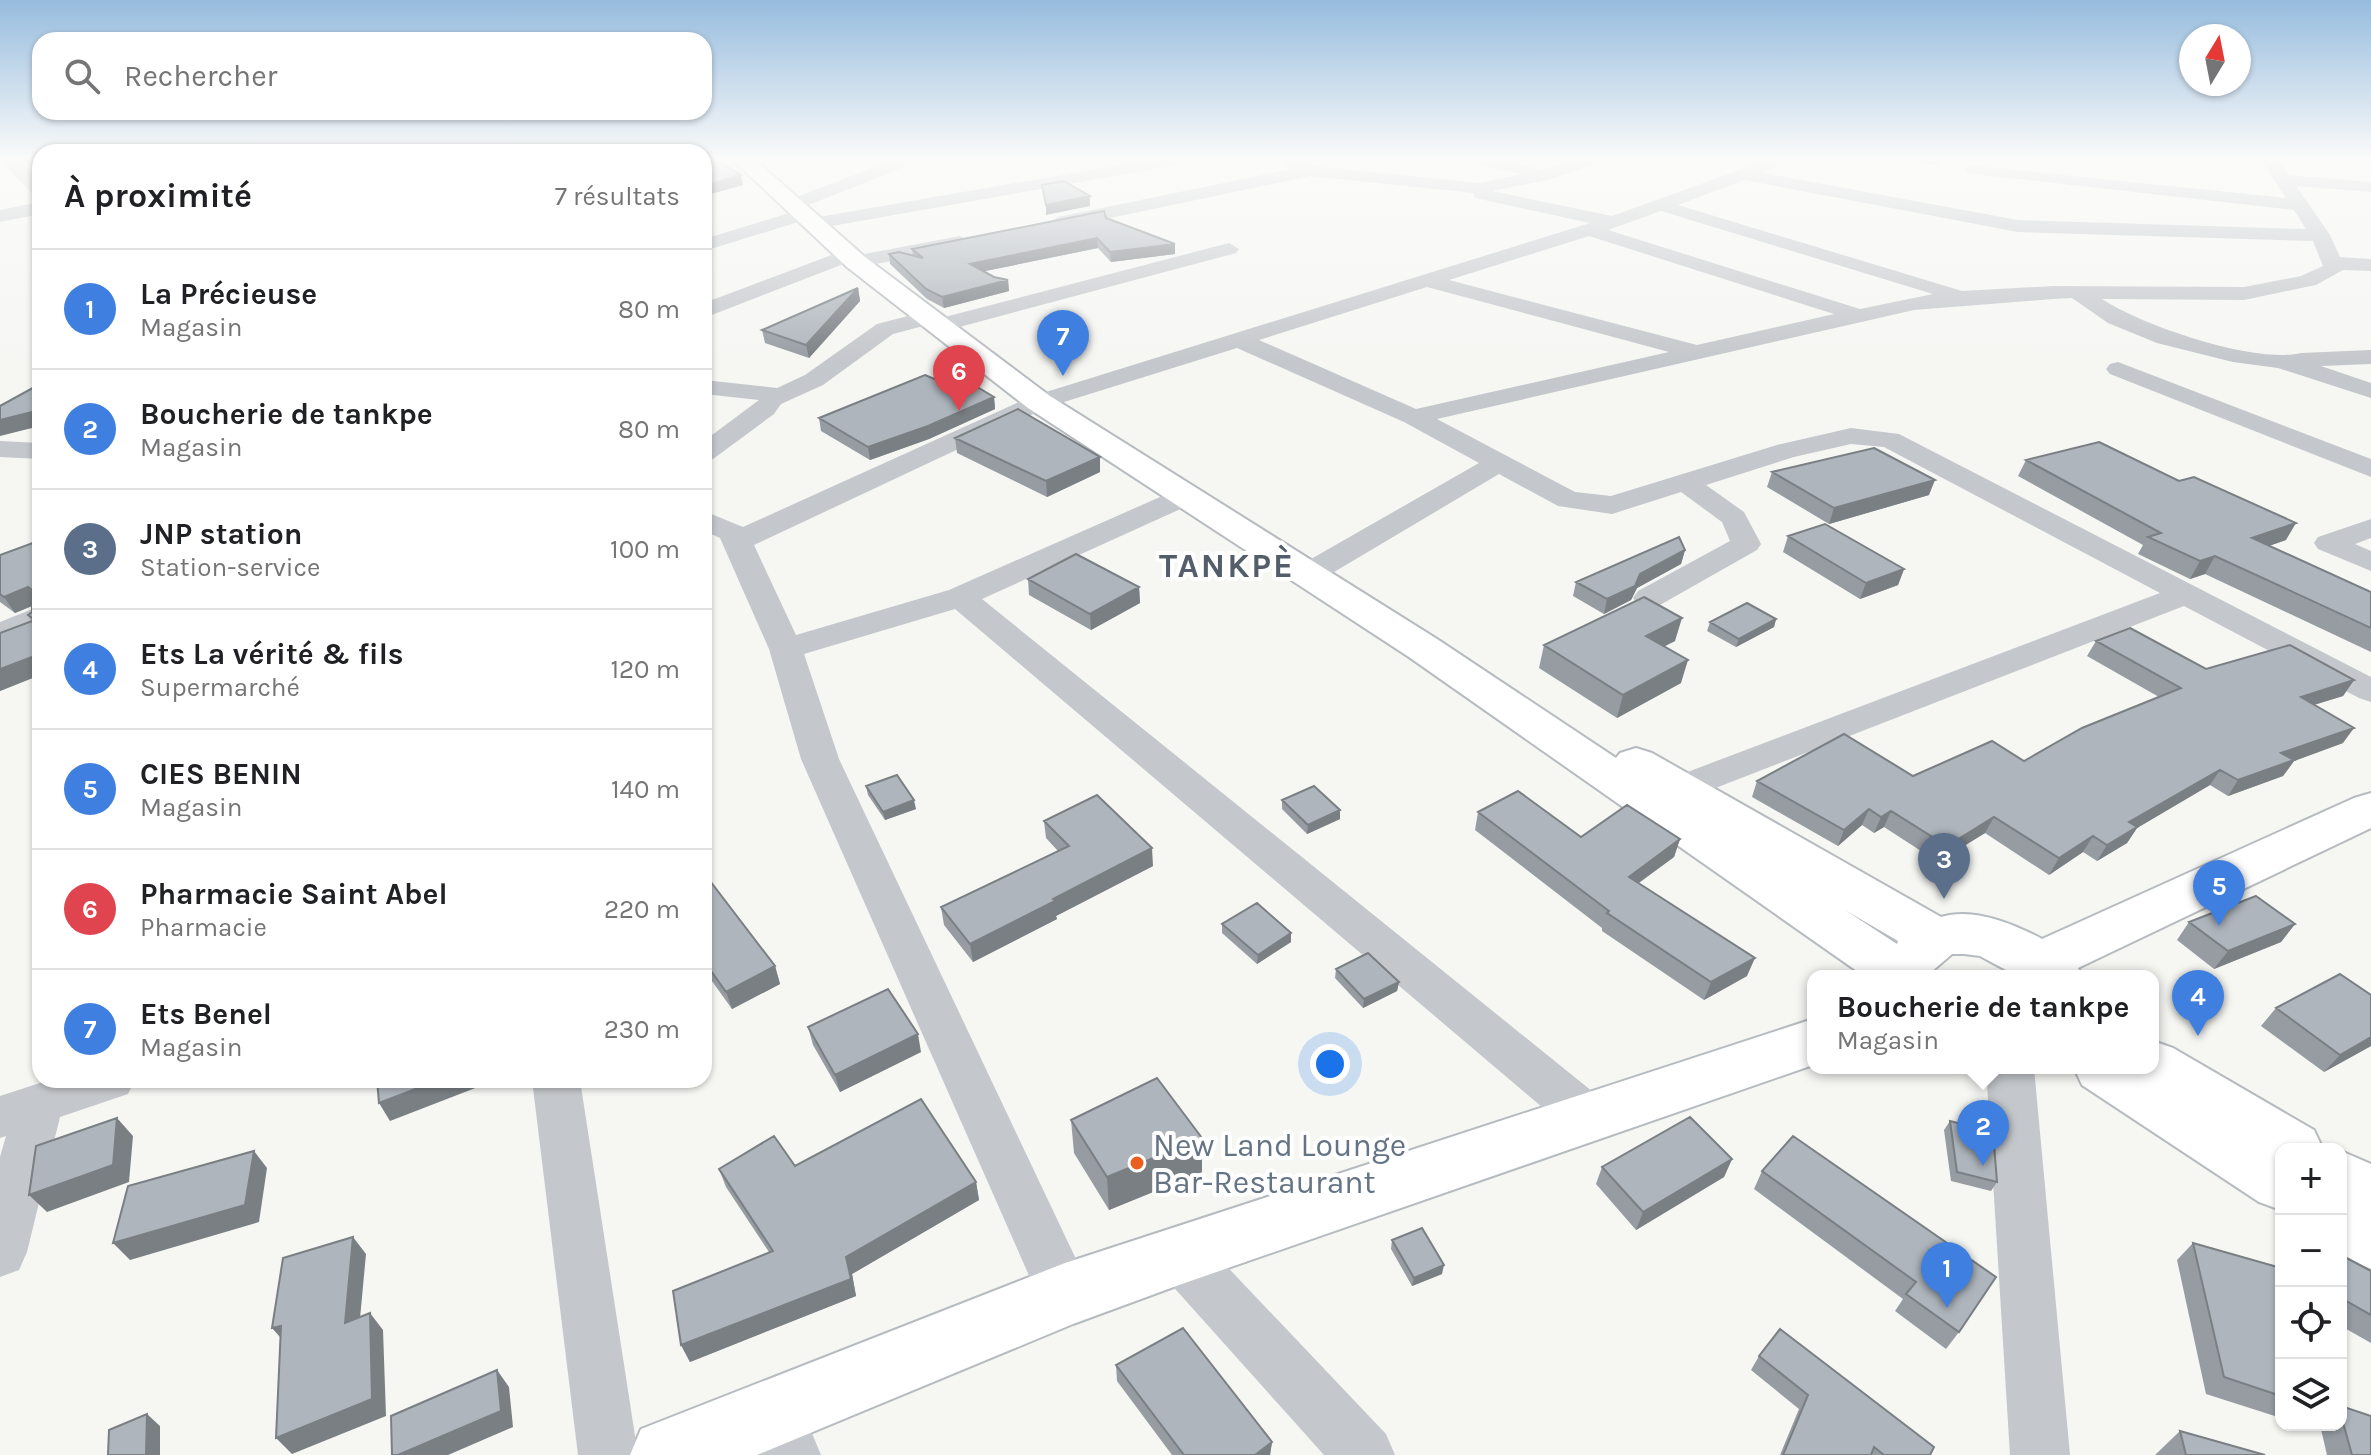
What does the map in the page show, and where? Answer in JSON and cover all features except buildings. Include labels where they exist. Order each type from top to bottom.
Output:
[{"type":"street","points":[[712,242],[761,227]]},
{"type":"street","points":[[819,227],[852,259],[1039,402],[1919,964]]},
{"type":"street","points":[[737,541],[1039,402],[1599,227]]},
{"type":"street","points":[[1733,227],[1962,296]]},
{"type":"street","points":[[2048,227],[2320,235]]},
{"type":"street","points":[[1413,417],[1855,314],[1962,296],[2077,292],[2203,294],[2285,290],[2318,278],[2334,268],[2314,227]]},
{"type":"street","points":[[1589,230],[1855,314]]},
{"type":"street","points":[[712,308],[755,289],[852,259],[980,238]]},
{"type":"street","points":[[712,447],[765,409],[772,399],[804,386],[885,329],[932,322],[1229,249]]},
{"type":"street","points":[[2332,263],[2371,265]]},
{"type":"street","points":[[1428,281],[1694,351]]},
{"type":"street","points":[[2077,292],[2116,318],[2165,338],[2233,355],[2282,361],[2371,357]]},
{"type":"street","points":[[1239,340],[1413,417],[1568,500],[1587,504],[1612,505],[1786,451],[1851,436],[1890,440],[2371,691]]},
{"type":"street","points":[[2282,361],[2371,391]]},
{"type":"street","points":[[2118,369],[2371,469]]},
{"type":"street","points":[[712,388],[768,393],[772,399]]},
{"type":"street","points":[[0,449],[32,451]]},
{"type":"street","points":[[1308,574],[1499,463]]},
{"type":"street","points":[[1649,598],[1746,544],[1734,518],[1685,482]]},
{"type":"street","points":[[786,649],[960,597],[1186,496]]},
{"type":"street","points":[[712,523],[732,532],[737,541],[786,649],[820,759],[1065,1295]]},
{"type":"street","points":[[2371,528],[2329,543],[2371,562]]},
{"type":"street","points":[[1682,788],[2184,595]]},
{"type":"street","points":[[960,597],[1586,1115]]},
{"type":"street","points":[[0,634],[32,620]]},
{"type":"street","points":[[1423,648],[1682,788],[1919,964]]},
{"type":"street","points":[[1919,964],[1959,935],[1986,938],[2014,948],[2048,969],[2371,809]]},
{"type":"street","points":[[667,1455],[782,1433],[1065,1295],[1586,1115],[1807,1044]]},
{"type":"street","points":[[2159,1069],[2282,1143]]},
{"type":"street","points":[[2010,1074],[2040,1455]]},
{"type":"street","points":[[2112,1074],[2275,1178]]},
{"type":"street","points":[[0,1252],[19,1111],[87,1088]]},
{"type":"street","points":[[557,1088],[608,1455]]},
{"type":"street","points":[[2347,1183],[2371,1197]]},
{"type":"street","points":[[2347,1224],[2371,1239]]},
{"type":"street","points":[[1179,1254],[1365,1455]]},
{"type":"place","name":"Ets Benel","points":[[1063,376]]},
{"type":"place","name":"Pharmacie Saint Abel","points":[[959,411]]},
{"type":"place","name":"JNP station","points":[[1944,899]]},
{"type":"place","name":"CIES BENIN","points":[[2219,926]]},
{"type":"place","name":"Ets La vérité & fils","points":[[2198,1036]]},
{"type":"place","name":"New Land Lounge Bar-Restaurant","points":[[1137,1163]]},
{"type":"place","name":"Boucherie de tankpe","points":[[1983,1166]]},
{"type":"place","name":"La Précieuse","points":[[1947,1308]]},
{"type":"district","name":"TANKPÈ","points":[[1227,565]]}]
